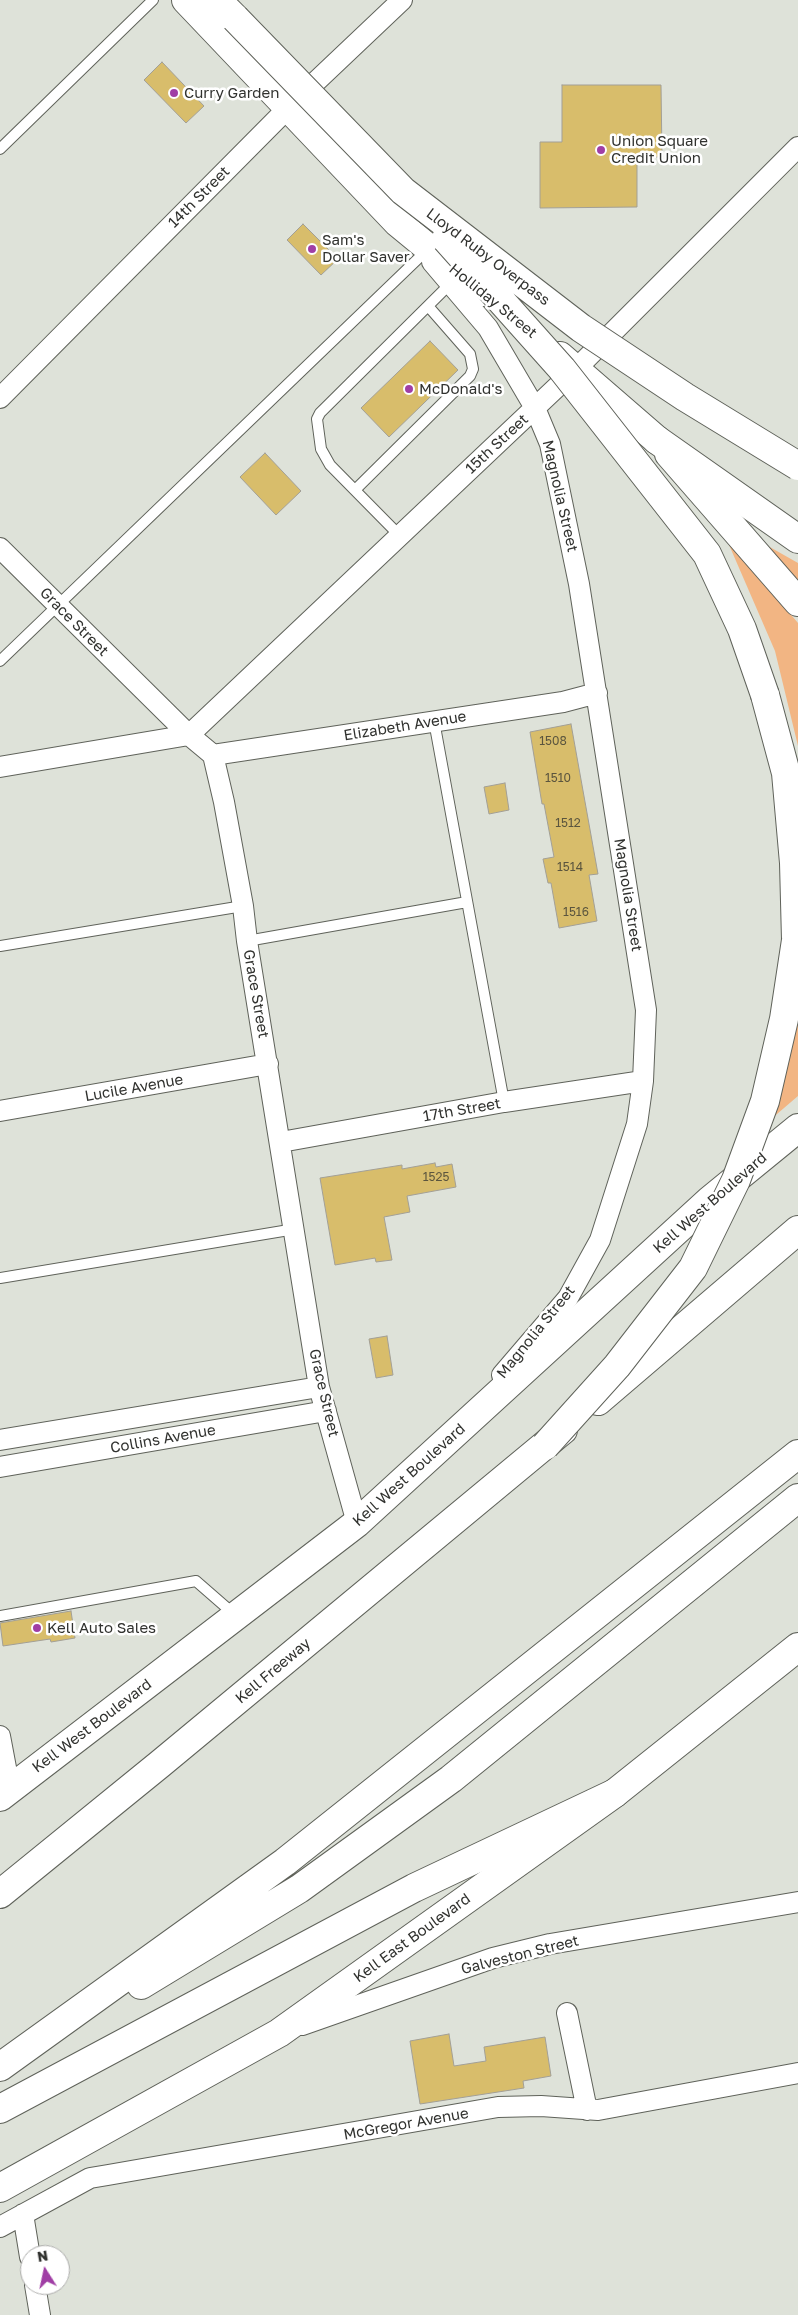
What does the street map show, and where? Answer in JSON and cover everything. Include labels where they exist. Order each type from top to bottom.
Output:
[{"type":"main road","name":"Holliday Street","points":[[186,0],[398,223],[576,369],[657,440],[798,602]]},
{"type":"main road","name":"Lloyd Ruby Overpass","points":[[217,0],[403,191],[581,328],[685,398],[798,466]]},
{"type":"main road","points":[[403,191],[562,369],[707,554],[742,629],[764,695],[786,774],[794,863],[796,940],[784,1019],[765,1102],[736,1180],[693,1268],[617,1366],[545,1446]]},
{"type":"main road","points":[[657,440],[798,539]]},
{"type":"main road","name":"Kell West Boulevard","points":[[3,1792],[357,1523],[710,1200],[798,1128]]},
{"type":"main road","points":[[545,1446],[798,1230]]},
{"type":"main road","name":"Kell Freeway","points":[[0,1894],[545,1446]]},
{"type":"main road","points":[[0,2068],[284,1862],[798,1454]]},
{"type":"main road","points":[[0,2068],[299,1889],[451,1779],[798,1498]]},
{"type":"main road","name":"Kell East Boulevard","points":[[0,2188],[279,2033],[615,1793],[798,1647]]},
{"type":"main road","points":[[0,2109],[414,1888],[615,1793]]},
{"type":"street","name":"14th Street","points":[[0,398],[288,108],[402,0]]},
{"type":"street","name":"15th Street","points":[[189,735],[576,369],[798,147]]},
{"type":"street","name":"Magnolia Street","points":[[357,1523],[509,1368],[568,1298],[600,1240],[637,1124],[643,1081],[646,1010],[579,584],[550,444],[535,408],[488,328],[398,223]]},
{"type":"street","name":"Grace Street","points":[[0,548],[189,735],[213,755],[224,802],[243,906],[247,941],[281,1142],[319,1387],[357,1523]]},
{"type":"street","name":"Elizabeth Avenue","points":[[213,755],[563,702],[597,693]]},
{"type":"street","points":[[0,767],[189,735]]},
{"type":"street","name":"Lucile Avenue","points":[[0,1111],[268,1064]]},
{"type":"street","name":"17th Street","points":[[281,1142],[504,1102],[643,1081]]},
{"type":"street","name":"Collins Avenue","points":[[0,1440],[319,1387]]},
{"type":"street","name":"Collins Avenue","points":[[0,1467],[326,1411]]},
{"type":"street","points":[[0,1736],[3,1792]]},
{"type":"street","name":"Galveston Street","points":[[279,2033],[493,1958],[550,1944],[798,1902]]},
{"type":"street","points":[[567,2013],[587,2110]]},
{"type":"street","name":"McGregor Avenue","points":[[0,2227],[90,2178],[498,2107],[541,2106],[587,2110],[616,2107],[798,2073]]},
{"type":"street","points":[[23,2214],[28,2245]]},
{"type":"street","points":[[37,2295],[40,2315]]},
{"type":"lane","points":[[0,149],[153,0]]},
{"type":"lane","points":[[0,662],[424,254]]},
{"type":"lane","points":[[400,536],[330,465],[321,449],[317,419],[320,413],[450,284]]},
{"type":"lane","points":[[355,490],[470,376],[473,369],[470,354],[428,306]]},
{"type":"lane","points":[[434,722],[504,1102]]},
{"type":"lane","points":[[247,941],[468,902]]},
{"type":"lane","points":[[0,946],[243,906]]},
{"type":"lane","points":[[0,1278],[295,1229]]},
{"type":"lane","points":[[0,1616],[196,1581],[236,1616]]},
{"type":"shaded area","points":[[720,524],[764,583],[798,623],[798,746],[775,651]]},
{"type":"shaded area","points":[[768,546],[798,563],[798,586],[791,578]]},
{"type":"shaded area","points":[[798,1007],[798,1096],[770,1120]]},
{"type":"building","name":"Curry Garden","points":[[162,62],[204,106],[186,123],[144,80]]},
{"type":"building","name":"Union Square Credit Union","points":[[562,85],[661,85],[662,157],[637,157],[637,207],[540,208],[540,142],[562,142]]},
{"type":"building","name":"Sam's Dollar Saver","points":[[303,224],[338,259],[321,275],[287,240]]},
{"type":"building","name":"McDonald's","points":[[430,341],[458,370],[389,437],[361,408]]},
{"type":"building","points":[[265,453],[301,491],[276,515],[240,477]]},
{"type":"building","points":[[571,724],[598,874],[589,875],[597,921],[559,928],[551,883],[548,883],[543,859],[554,857],[544,804],[542,804],[530,732]]},
{"type":"building","points":[[505,783],[509,810],[489,814],[484,787]]},
{"type":"building","points":[[435,1163],[436,1167],[452,1164],[456,1187],[407,1196],[410,1212],[384,1217],[392,1260],[376,1262],[375,1258],[335,1265],[320,1178],[402,1165],[402,1169]]},
{"type":"building","points":[[387,1336],[393,1375],[376,1378],[369,1339]]},
{"type":"building","name":"Kell Auto Sales","points":[[71,1611],[75,1638],[51,1642],[50,1639],[3,1646],[0,1623]]},
{"type":"building","points":[[449,2034],[454,2066],[486,2061],[484,2047],[545,2037],[551,2076],[523,2081],[524,2088],[420,2104],[410,2041]]},
{"type":"place","name":"Curry Garden","points":[[174,93]]},
{"type":"place","name":"Union Square Credit Union","points":[[601,150]]},
{"type":"place","name":"Sam's Dollar Saver","points":[[312,249]]},
{"type":"place","name":"McDonald's","points":[[409,389]]},
{"type":"place","name":"Kell Auto Sales","points":[[37,1628]]}]
